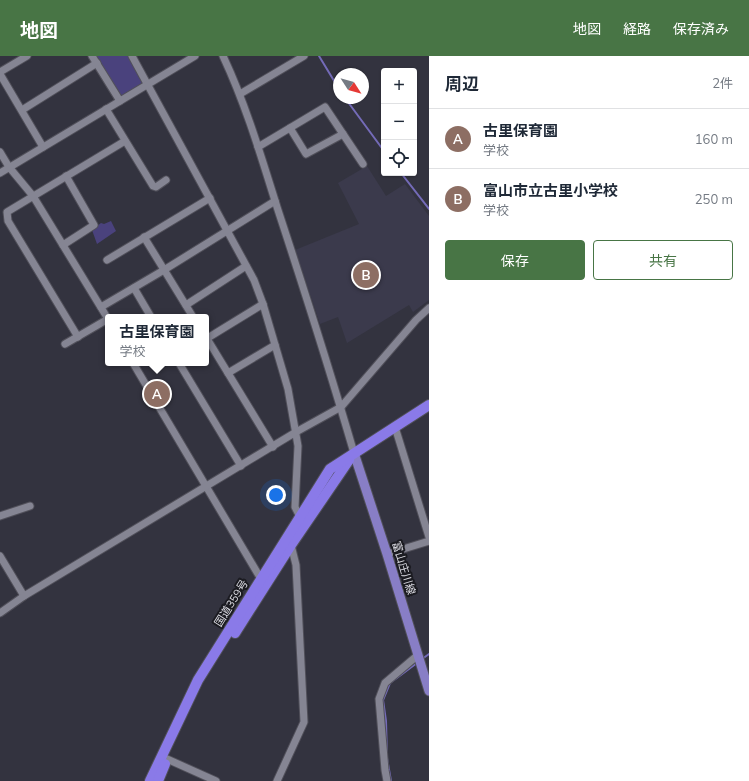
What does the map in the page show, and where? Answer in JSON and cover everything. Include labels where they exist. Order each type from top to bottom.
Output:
[{"type":"highway","name":"国道359号","points":[[150,781],[198,680],[330,469],[429,405]]},
{"type":"highway","name":"国道359号","points":[[158,781],[203,683],[291,545],[339,472],[354,453]]},
{"type":"main road","name":"富山庄川線","points":[[354,453],[429,691]]},
{"type":"street","points":[[27,56],[0,73],[43,147]]},
{"type":"street","points":[[92,56],[120,101]]},
{"type":"street","points":[[132,56],[254,280],[263,304],[288,390],[296,432],[298,446],[295,507],[300,517]]},
{"type":"street","points":[[0,173],[195,56]]},
{"type":"street","points":[[223,56],[240,94],[258,148],[341,407],[354,453]]},
{"type":"street","points":[[240,94],[304,56]]},
{"type":"street","points":[[22,110],[96,63]]},
{"type":"street","points":[[258,148],[325,107],[363,164]]},
{"type":"street","points":[[106,109],[153,186],[156,187],[166,180]]},
{"type":"street","points":[[290,128],[306,154],[343,134]]},
{"type":"street","points":[[78,337],[8,221],[7,212],[125,141]]},
{"type":"street","points":[[0,152],[33,196],[105,314]]},
{"type":"street","points":[[63,245],[94,225],[66,176]]},
{"type":"street","points":[[107,260],[210,198]]},
{"type":"street","points":[[101,307],[275,201]]},
{"type":"street","points":[[144,237],[191,314]]},
{"type":"street","points":[[186,305],[246,266]]},
{"type":"street","points":[[134,288],[149,314]]},
{"type":"street","points":[[209,336],[263,304]]},
{"type":"street","points":[[0,613],[24,596],[206,486],[341,407],[416,320],[429,308]]},
{"type":"street","points":[[65,344],[105,321]]},
{"type":"street","points":[[209,343],[273,447]]},
{"type":"street","points":[[228,373],[275,344]]},
{"type":"street","points":[[135,366],[261,579]]},
{"type":"street","points":[[181,366],[241,466]]},
{"type":"street","points":[[395,427],[429,537]]},
{"type":"street","points":[[0,516],[30,506]]},
{"type":"street","points":[[387,554],[429,540]]},
{"type":"street","points":[[277,781],[304,722],[296,565],[291,545]]},
{"type":"street","points":[[0,556],[24,596]]},
{"type":"street","points":[[387,781],[379,699],[385,683],[418,655]]},
{"type":"street","points":[[167,759],[216,781]]},
{"type":"shaded area","points":[[95,56],[128,56],[143,84],[121,97]]},
{"type":"shaded area","points":[[367,166],[386,196],[405,184],[429,216],[429,300],[413,312],[409,305],[347,343],[338,317],[320,324],[295,250],[359,224],[338,183]]},
{"type":"shaded area","points":[[111,221],[116,231],[97,244],[92,230],[101,223],[104,224]]},
{"type":"waterway","points":[[319,56],[333,79]]},
{"type":"waterway","points":[[349,104],[381,147]]},
{"type":"waterway","points":[[403,176],[429,209]]},
{"type":"waterway","points":[[422,659],[429,654]]},
{"type":"waterway","points":[[391,781],[387,758],[386,721],[383,700],[390,683],[417,663]]},
{"type":"place","name":"富山市立古里小学校","points":[[366,275]]},
{"type":"place","name":"古里保育園","points":[[157,394]]}]
